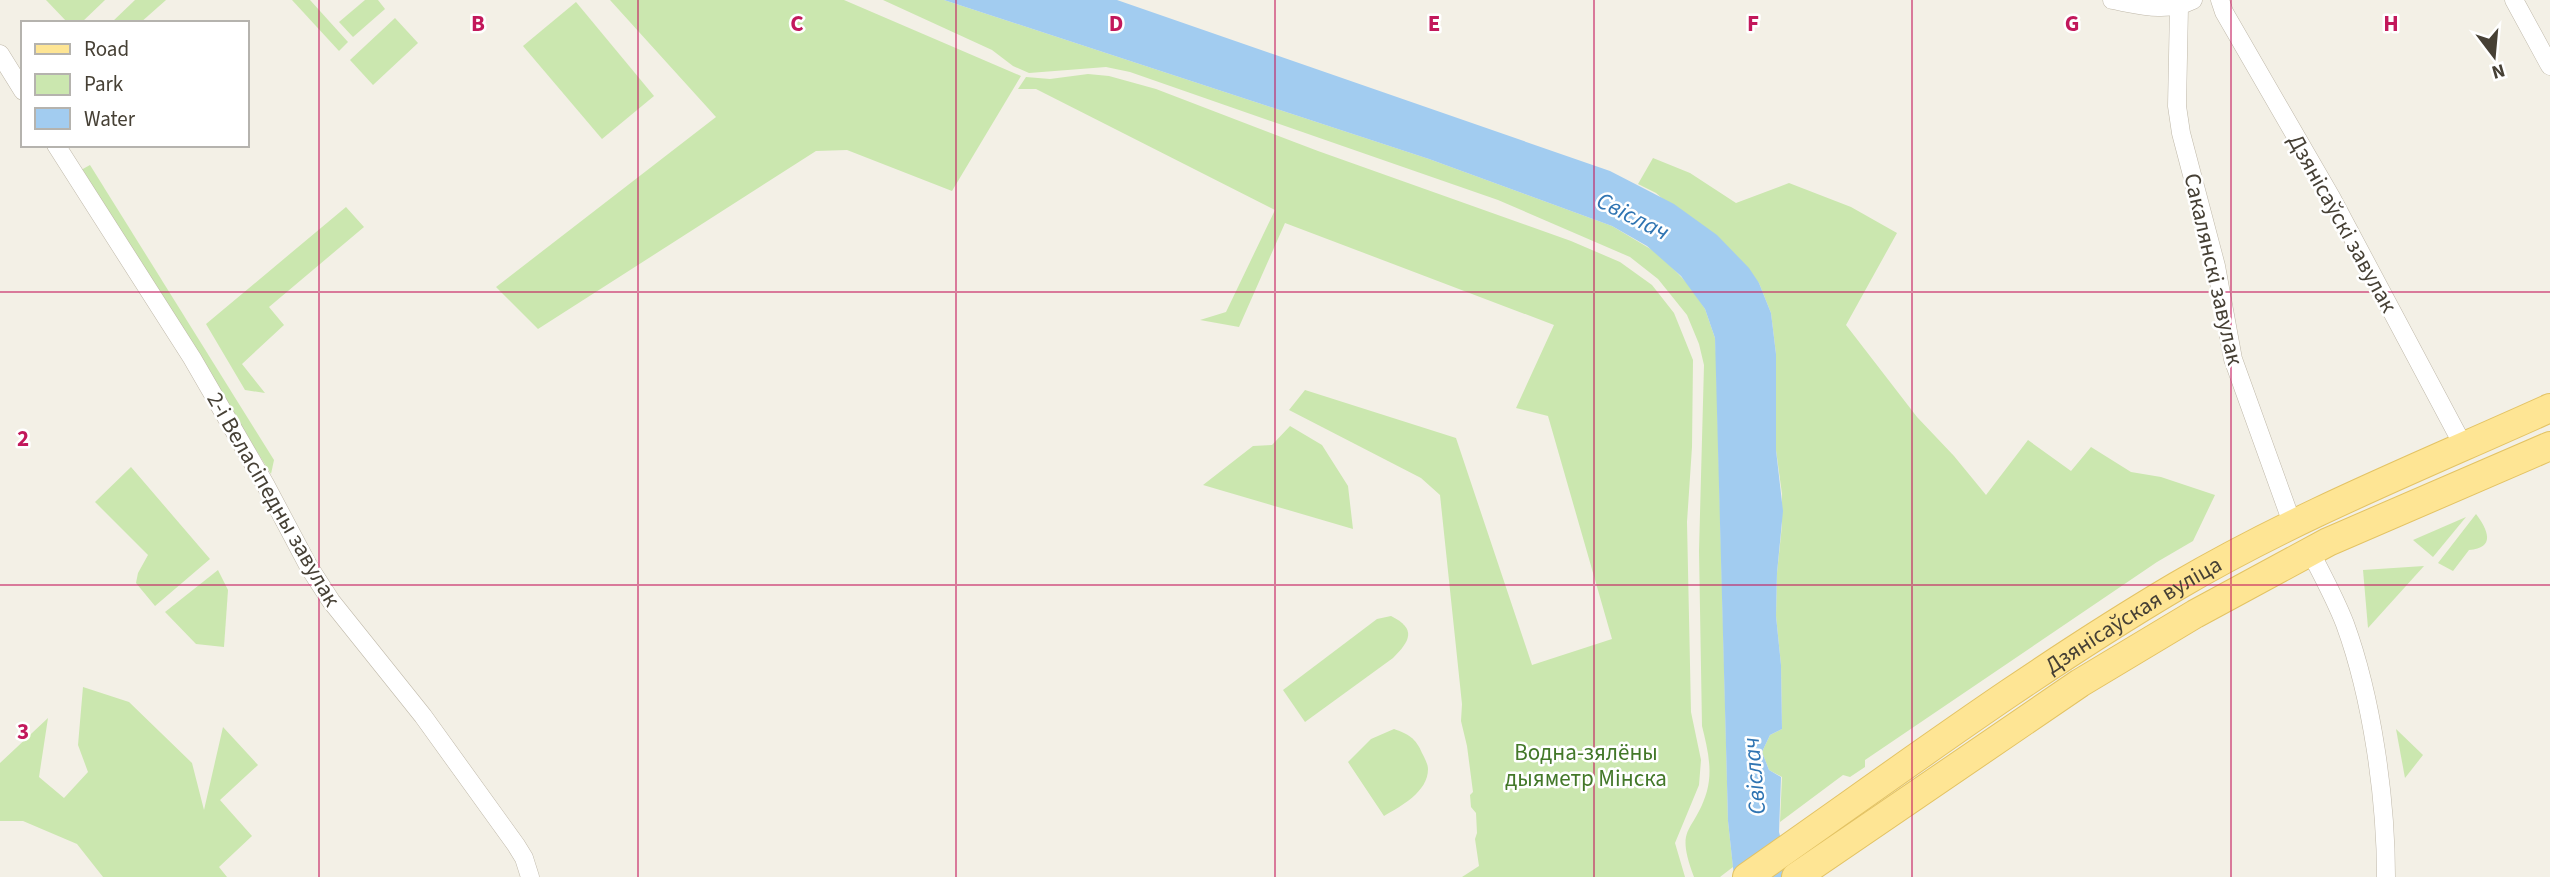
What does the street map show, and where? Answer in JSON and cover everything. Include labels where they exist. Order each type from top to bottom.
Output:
[{"type":"main road","name":"Дзянісаўская вуліца","points":[[1747,877],[2037,672],[2178,585],[2292,523],[2550,408]]},
{"type":"main road","points":[[2468,483],[2473,461],[2472,443]]},
{"type":"main road","name":"Дзянісаўская вуліца","points":[[1796,877],[2080,683],[2195,614],[2310,551],[2550,446]]},
{"type":"street","points":[[2112,0],[2152,8],[2186,4]]},
{"type":"street","name":"Дзянісаўскі завулак","points":[[2220,0],[2224,12],[2472,443]]},
{"type":"street","points":[[2514,0],[2550,66]]},
{"type":"street","name":"Сакалянскі завулак","points":[[2186,4],[2176,106],[2181,133],[2216,267],[2233,359],[2292,523]]},
{"type":"street","points":[[0,54],[21,88]]},
{"type":"street","name":"2-і Веласіпедны завулак","points":[[57,147],[192,358],[265,484],[309,567],[331,601],[423,716],[516,845],[524,858],[530,877]]},
{"type":"street","points":[[2310,551],[2338,608],[2355,656],[2378,773],[2386,839],[2386,877]]},
{"type":"green space","points":[[46,0],[105,0],[83,21],[66,21]]},
{"type":"green space","points":[[135,0],[166,0],[142,21],[113,21]]},
{"type":"green space","points":[[292,0],[310,0],[348,42],[339,51]]},
{"type":"green space","points":[[365,0],[378,0],[385,9],[353,37],[339,22]]},
{"type":"green space","points":[[610,0],[844,0],[1021,76],[952,191],[847,150],[816,151],[538,329],[496,287],[716,117]]},
{"type":"green space","name":"Водна-зялёны дыяметр Мінска","points":[[883,0],[944,0],[1429,159],[1612,226],[1659,254],[1690,286],[1705,309],[1715,338],[1728,821],[1733,867],[1720,877],[1694,877],[1686,847],[1688,831],[1707,791],[1709,775],[1709,758],[1702,726],[1699,551],[1704,365],[1687,315],[1658,279],[1630,257],[1498,200],[1130,72],[1106,67],[1029,73],[1013,66],[992,50]]},
{"type":"green space","points":[[576,2],[654,96],[602,139],[523,46]]},
{"type":"green space","points":[[395,18],[418,43],[373,85],[350,60]]},
{"type":"green space","name":"Водна-зялёны дыяметр Мінска","points":[[1088,74],[1109,76],[1156,89],[1318,151],[1571,241],[1620,262],[1652,285],[1674,313],[1693,360],[1692,447],[1687,522],[1691,712],[1701,760],[1699,785],[1675,843],[1685,877],[1462,877],[1479,866],[1475,839],[1476,813],[1471,807],[1470,795],[1473,792],[1461,721],[1462,704],[1440,495],[1421,478],[1289,410],[1305,390],[1456,438],[1532,665],[1612,639],[1548,416],[1516,408],[1554,325],[1285,223],[1239,327],[1200,320],[1226,312],[1275,210],[1036,89],[1018,89],[1026,77],[1050,79]]},
{"type":"green space","points":[[1653,158],[1690,173],[1736,203],[1789,183],[1851,207],[1897,233],[1846,325],[1917,417],[1986,495],[2028,440],[2071,471],[2091,447],[2131,472],[2161,477],[2215,495],[2193,541],[2157,562],[1865,760],[1865,767],[1850,777],[1843,775],[1780,822],[1782,777],[1769,770],[1762,752],[1770,735],[1782,729],[1781,665],[1776,616],[1782,494],[1776,450],[1776,354],[1771,313],[1759,283],[1656,193],[1638,184]]},
{"type":"green space","points":[[90,165],[274,460],[271,474],[81,170]]},
{"type":"green space","points":[[346,207],[364,227],[269,307],[284,325],[242,364],[265,393],[245,390],[206,324]]},
{"type":"green space","points":[[1290,426],[1322,445],[1348,486],[1353,529],[1203,485],[1253,446],[1272,445]]},
{"type":"green space","points":[[131,467],[210,559],[155,606],[136,583],[138,573],[148,555],[95,502]]},
{"type":"green space","points":[[2476,514],[2486,532],[2483,546],[2469,550],[2453,571],[2438,563]]},
{"type":"green space","points":[[2466,517],[2433,557],[2413,540]]},
{"type":"green space","points":[[2424,566],[2368,628],[2363,570]]},
{"type":"green space","points":[[218,570],[228,590],[224,647],[196,644],[165,612]]},
{"type":"green space","points":[[1391,616],[1408,631],[1407,641],[1399,652],[1305,722],[1283,690],[1377,619]]},
{"type":"green space","points":[[83,687],[129,702],[192,763],[204,810],[223,727],[258,765],[220,800],[252,836],[219,867],[227,877],[103,877],[77,844],[23,821],[0,821],[0,763],[48,718],[39,777],[64,798],[88,772],[78,745]]},
{"type":"green space","points":[[1394,729],[1414,740],[1428,769],[1424,785],[1419,791],[1384,816],[1348,762],[1371,739]]},
{"type":"green space","points":[[2396,729],[2423,755],[2405,778]]},
{"type":"water","name":"Свіслач","points":[[944,0],[1117,0],[1610,171],[1674,204],[1717,235],[1749,268],[1759,283],[1771,313],[1776,354],[1776,450],[1783,511],[1776,616],[1781,665],[1782,729],[1770,735],[1762,752],[1769,770],[1781,777],[1779,832],[1791,877],[1734,877],[1728,821],[1715,338],[1705,309],[1681,276],[1647,246],[1612,226],[1429,159]]}]
